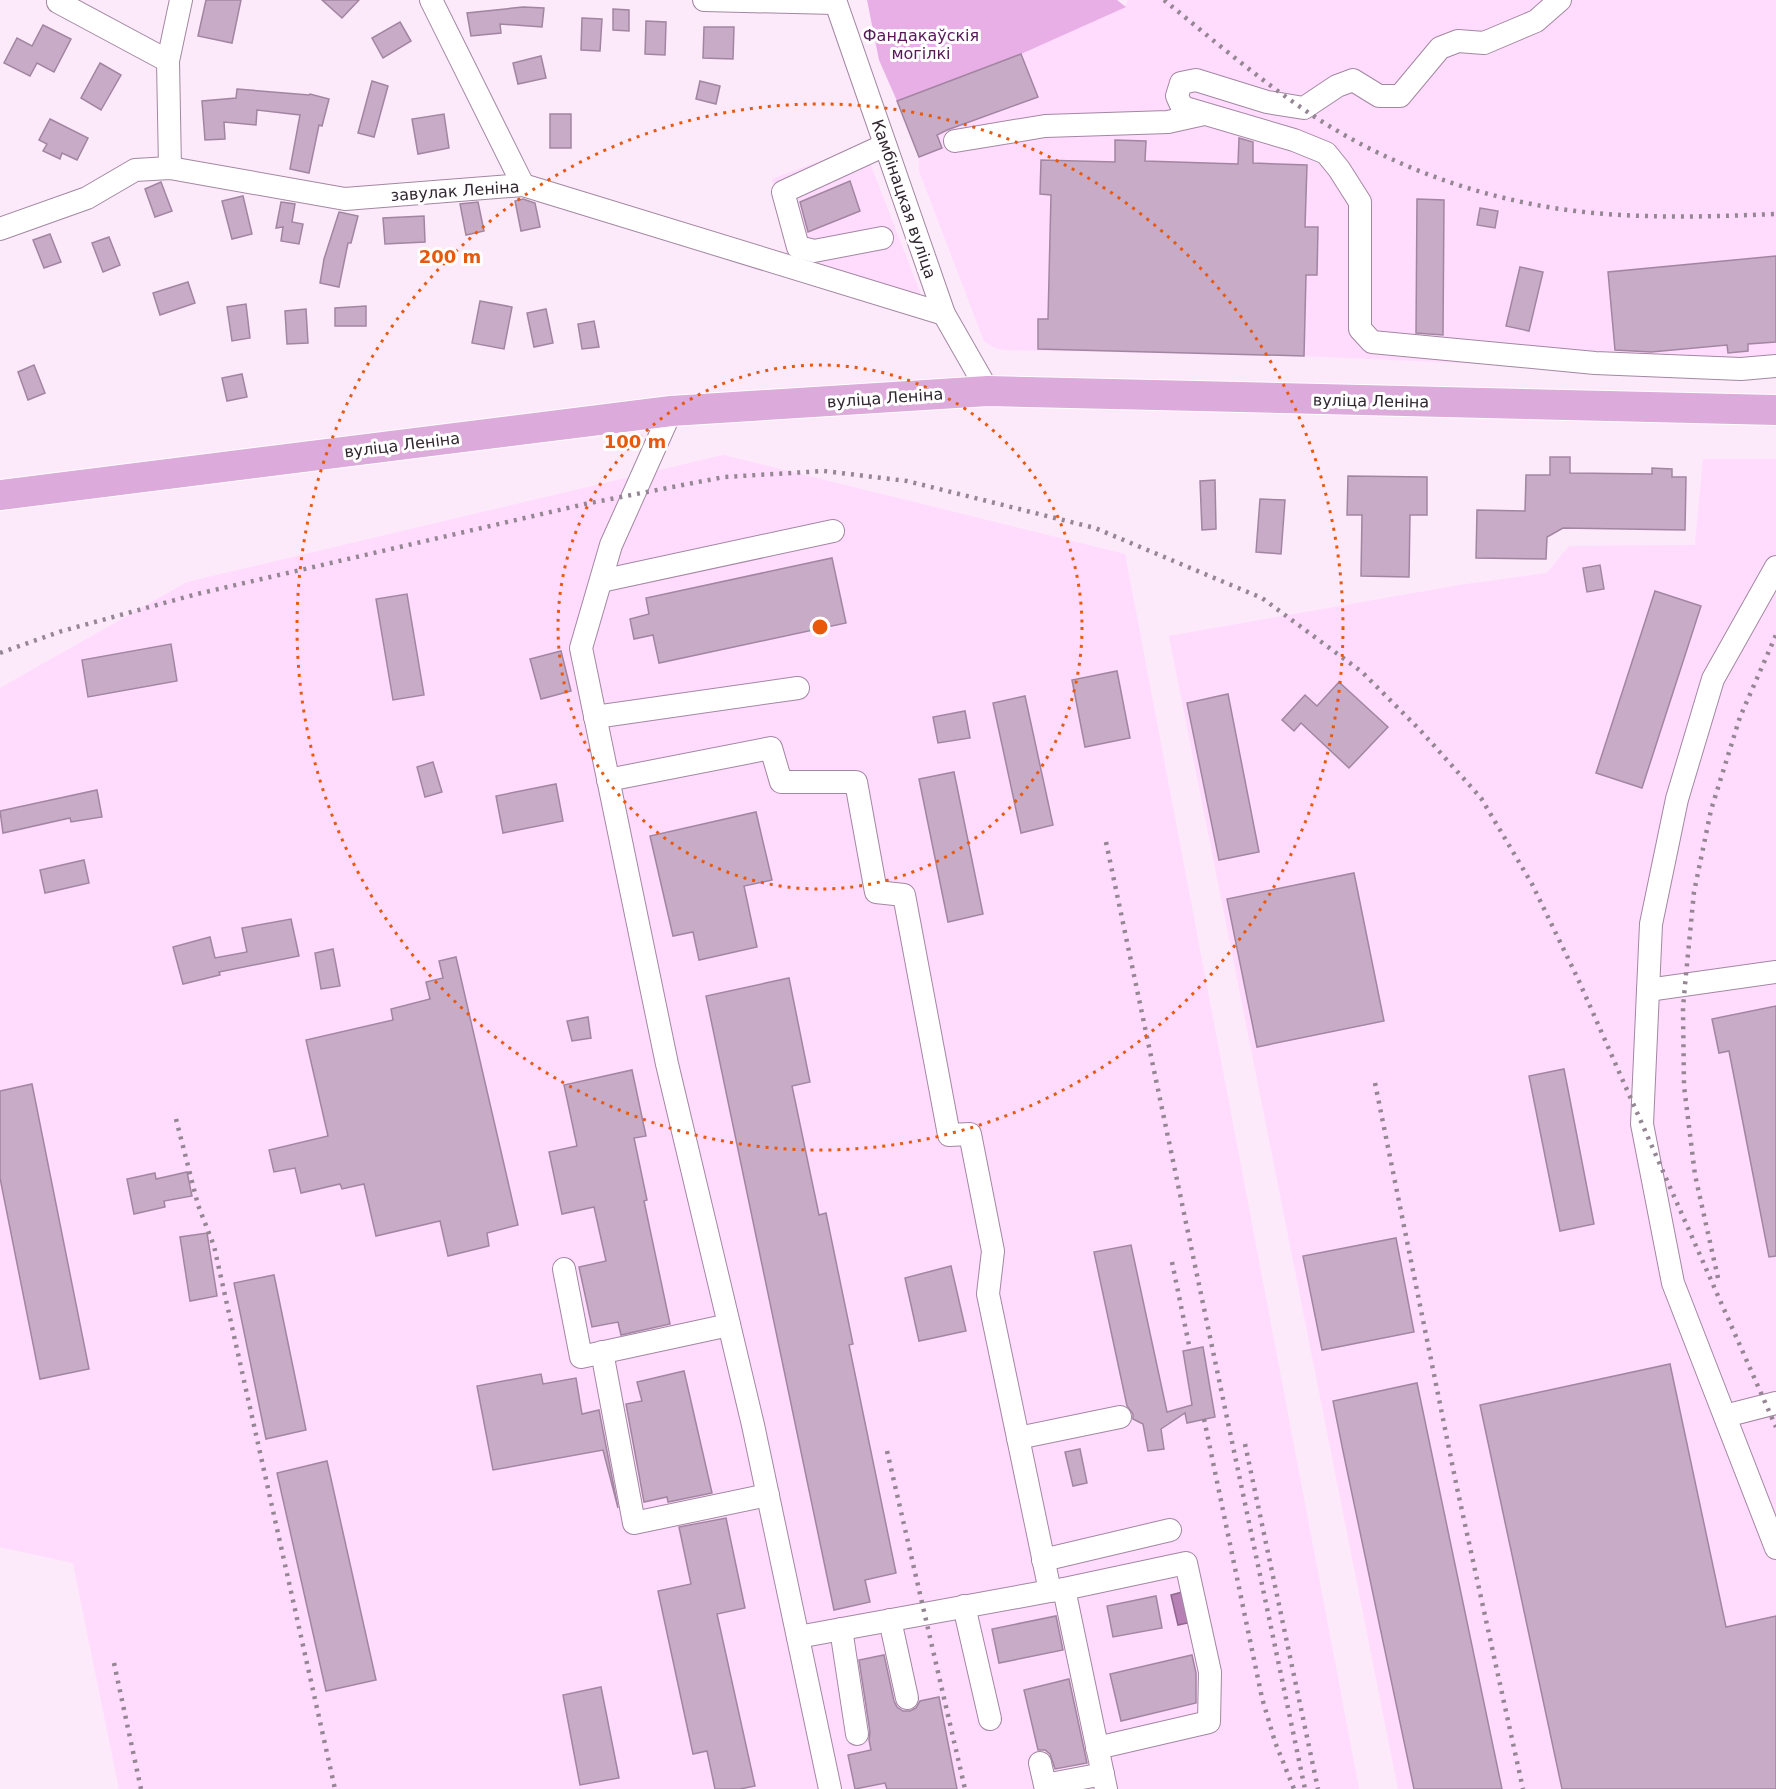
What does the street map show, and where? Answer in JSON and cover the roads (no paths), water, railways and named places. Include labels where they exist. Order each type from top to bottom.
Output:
[{"type":"main road","name":"вуліца Леніна","points":[[0,495],[671,411],[988,392],[1776,410]]},
{"type":"street","points":[[59,0],[58,2],[168,61]]},
{"type":"street","points":[[170,168],[168,61],[181,0]]},
{"type":"street","points":[[431,0],[523,185]]},
{"type":"street","points":[[704,0],[835,1]]},
{"type":"street","points":[[1560,0],[1536,21],[1526,26],[1484,42],[1458,41],[1440,48],[1400,96],[1379,96],[1353,80],[1337,86],[1304,108],[1267,102],[1196,80],[1181,83],[1177,96],[1182,107],[1294,140],[1326,153],[1339,169],[1360,202],[1360,329],[1372,342],[1595,363],[1742,369],[1776,366]]},
{"type":"street","name":"Камбінацкая вуліца","points":[[835,1],[944,314],[988,392]]},
{"type":"street","points":[[955,141],[1045,126],[1168,122],[1205,114]]},
{"type":"street","points":[[882,238],[814,251],[798,247],[783,192],[885,145]]},
{"type":"street","name":"завулак Леніна","points":[[0,230],[87,198],[135,170],[170,168],[345,199],[523,185],[944,314]]},
{"type":"street","points":[[671,411],[611,545],[581,648],[667,1064],[768,1495],[830,1789]]},
{"type":"street","points":[[600,581],[833,531]]},
{"type":"street","points":[[1776,567],[1713,679],[1680,788],[1651,924],[1642,1124],[1673,1283],[1776,1548]]},
{"type":"street","points":[[595,717],[798,688]]},
{"type":"street","points":[[608,780],[771,748],[781,782],[856,782],[876,892],[904,895],[949,1135],[970,1134],[993,1251],[988,1294],[1043,1560],[1057,1590],[1104,1782],[1038,1779]]},
{"type":"street","points":[[1647,990],[1776,972]]},
{"type":"street","points":[[564,1269],[581,1357],[729,1325]]},
{"type":"street","points":[[602,1352],[634,1523],[768,1495]]},
{"type":"street","points":[[1725,1416],[1776,1403]]},
{"type":"street","points":[[1018,1438],[1120,1417]]},
{"type":"street","points":[[1043,1560],[1170,1530]]},
{"type":"street","points":[[798,1636],[1057,1590],[1186,1563],[1210,1672],[1209,1722],[1097,1748]]},
{"type":"street","points":[[964,1606],[990,1719]]},
{"type":"street","points":[[891,1620],[907,1698]]},
{"type":"street","points":[[841,1629],[857,1734]]},
{"type":"railway","points":[[1164,0],[1295,104],[1350,138],[1423,173],[1502,197],[1582,212],[1661,216],[1776,214]]},
{"type":"railway","points":[[0,653],[62,631],[197,594],[585,504],[724,477],[824,471],[907,481],[1095,528],[1262,598],[1362,672],[1420,730],[1481,798],[1532,884],[1578,979],[1776,1427]]},
{"type":"railway","points":[[1718,1278],[1695,1175],[1684,1086],[1685,985],[1694,892],[1711,810],[1740,717],[1776,635]]},
{"type":"railway","points":[[1106,842],[1305,1789]]},
{"type":"railway","points":[[1375,1083],[1457,1488],[1523,1789]]},
{"type":"railway","points":[[176,1119],[198,1205],[214,1246],[335,1789]]},
{"type":"railway","points":[[1172,1262],[1190,1350]]},
{"type":"railway","points":[[1204,1419],[1262,1698],[1275,1742],[1294,1789]]},
{"type":"railway","points":[[1245,1444],[1318,1789]]},
{"type":"railway","points":[[887,1451],[965,1789]]},
{"type":"railway","points":[[114,1663],[141,1789]]},
{"type":"park label","name":"Фандакаўскія могілкі","points":[[921,44]]}]
